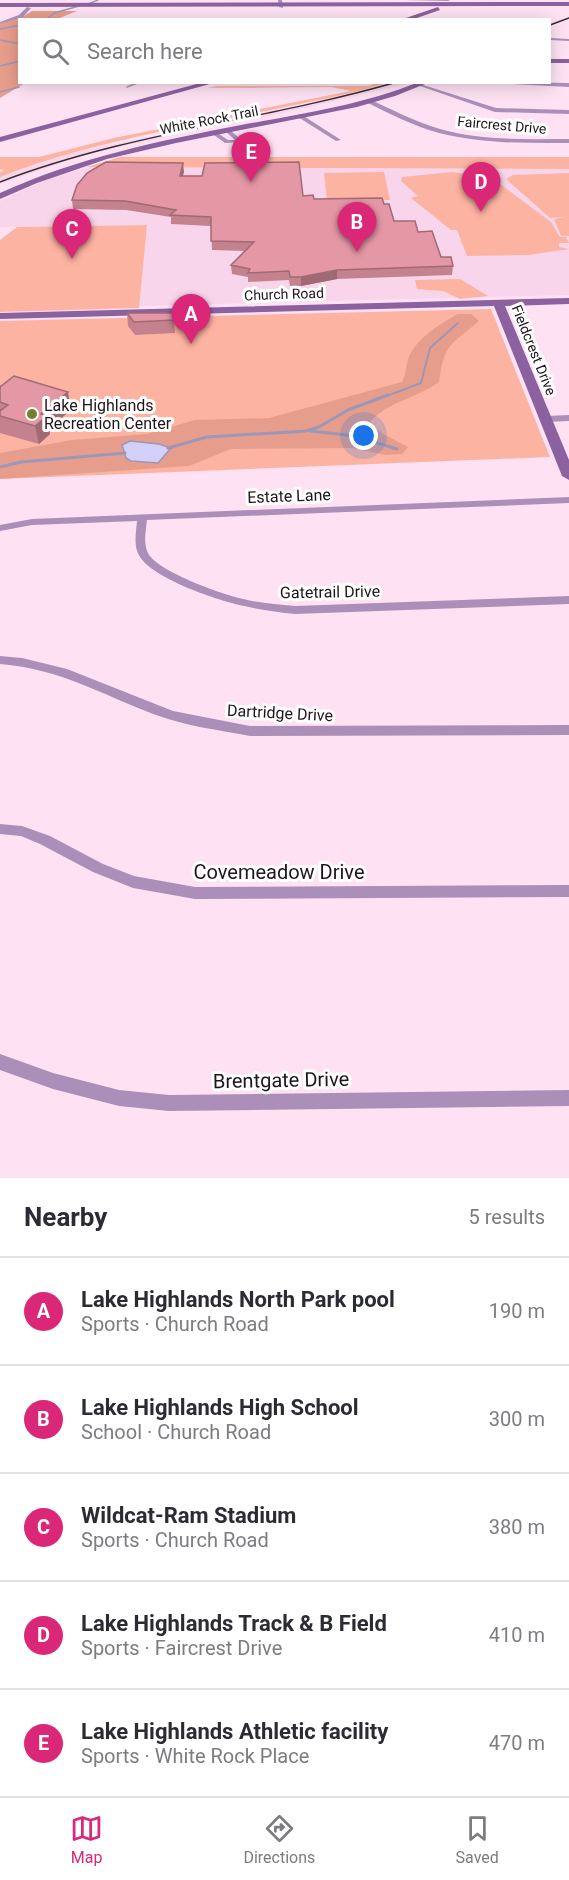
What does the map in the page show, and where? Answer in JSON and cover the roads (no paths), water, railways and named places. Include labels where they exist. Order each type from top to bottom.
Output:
[{"type":"main road","points":[[409,18],[452,4],[479,0]]},
{"type":"main road","points":[[484,0],[496,4]]},
{"type":"main road","points":[[465,2],[569,6]]},
{"type":"main road","points":[[350,4],[408,3],[443,7]]},
{"type":"main road","points":[[408,3],[424,10],[424,13]]},
{"type":"main road","points":[[0,6],[32,4],[47,7],[100,7],[452,4],[569,6]]},
{"type":"main road","points":[[422,18],[452,4]]},
{"type":"main road","points":[[551,61],[569,61]]},
{"type":"main road","points":[[0,134],[189,84]]},
{"type":"main road","points":[[0,140],[189,84]]},
{"type":"main road","name":"White Rock Trail","points":[[0,196],[50,174],[92,161],[368,101],[424,84]]},
{"type":"main road","name":"Church Road","points":[[0,316],[569,301]]},
{"type":"main road","name":"Fieldcrest Drive","points":[[498,303],[569,476]]},
{"type":"street","points":[[408,3],[452,4]]},
{"type":"street","points":[[0,22],[21,16],[32,4]]},
{"type":"street","points":[[0,17],[21,16]]},
{"type":"street","points":[[0,17],[12,20]]},
{"type":"street","points":[[551,39],[569,40]]},
{"type":"street","points":[[424,84],[495,110],[569,112]]},
{"type":"street","points":[[550,84],[569,85]]},
{"type":"street","name":"Faircrest Drive","points":[[368,101],[415,123],[453,134],[512,141],[569,141]]},
{"type":"street","points":[[300,116],[338,140]]},
{"type":"street","points":[[214,133],[227,142],[240,141],[227,130]]},
{"type":"street","points":[[546,419],[569,418]]},
{"type":"street","name":"Estate Lane","points":[[5,527],[32,522],[569,500]]},
{"type":"street","name":"Gatetrail Drive","points":[[142,517],[141,548],[146,559],[189,582],[234,600],[263,607],[295,610],[569,600]]},
{"type":"street","name":"Dartridge Drive","points":[[0,660],[45,665],[82,678],[161,712],[200,723],[250,731],[569,730]]},
{"type":"street","name":"Covemeadow Drive","points":[[0,829],[22,831],[45,840],[98,868],[133,882],[195,893],[569,891]]},
{"type":"street","name":"Brentgate Drive","points":[[0,1062],[53,1081],[119,1098],[169,1103],[569,1098]]},
{"type":"water","points":[[130,441],[159,444],[171,448],[158,463],[131,461],[126,458],[122,445]]},
{"type":"waterway","points":[[88,4],[98,0]]},
{"type":"waterway","points":[[48,18],[54,13],[79,6]]},
{"type":"waterway","points":[[0,29],[18,25]]},
{"type":"waterway","points":[[0,40],[18,44]]},
{"type":"waterway","points":[[0,66],[18,62]]},
{"type":"waterway","points":[[127,87],[135,84]]},
{"type":"waterway","points":[[0,92],[19,87]]},
{"type":"waterway","points":[[384,397],[421,383],[430,348],[458,323]]},
{"type":"waterway","points":[[168,448],[207,437],[306,431],[319,427],[348,410],[388,395]]},
{"type":"waterway","points":[[311,431],[355,436],[397,449]]},
{"type":"waterway","points":[[0,467],[21,462],[125,453]]},
{"type":"tram line","points":[[551,25],[569,18]]},
{"type":"tram line","points":[[0,182],[97,151],[389,84]]},
{"type":"place","name":"Lake Highlands Athletic facility","points":[[251,182]]},
{"type":"place","name":"Lake Highlands Track & B Field","points":[[481,212]]},
{"type":"place","name":"Lake Highlands High School","points":[[357,252]]},
{"type":"place","name":"Wildcat-Ram Stadium","points":[[72,259]]},
{"type":"place","name":"Lake Highlands North Park pool","points":[[191,344]]},
{"type":"place","name":"Lake Highlands Recreation Center","points":[[32,414]]}]
